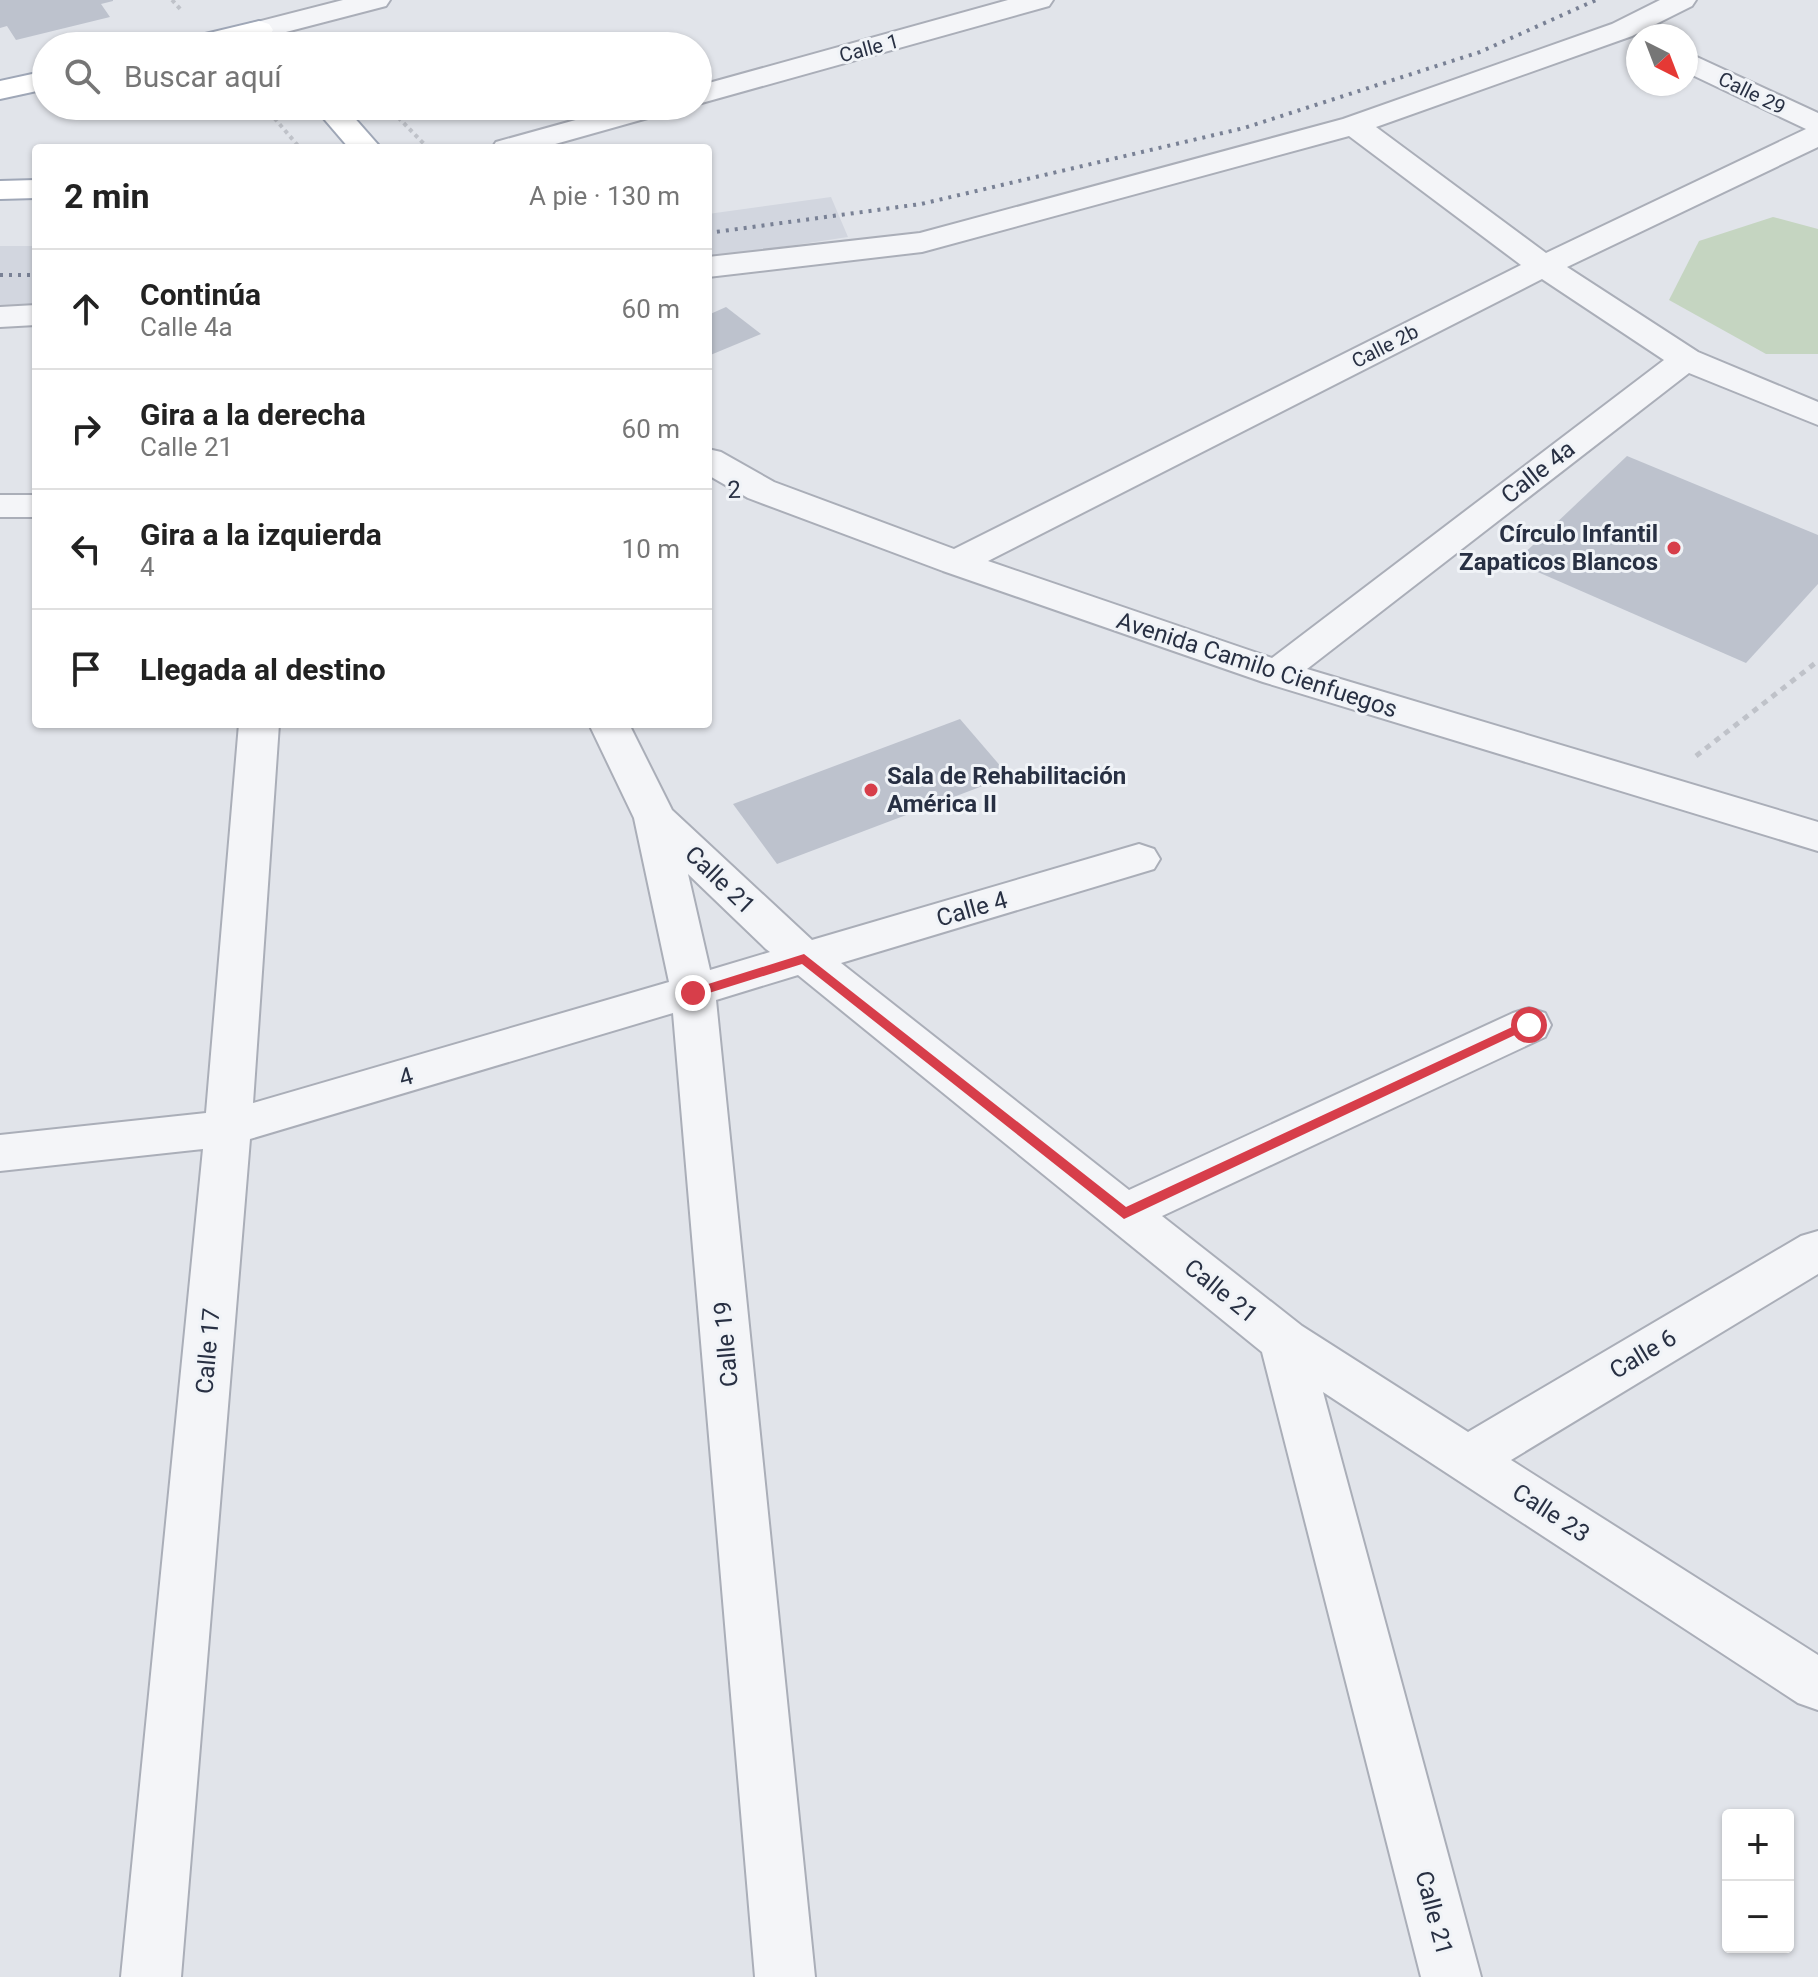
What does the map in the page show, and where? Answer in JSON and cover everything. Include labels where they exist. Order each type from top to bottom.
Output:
[{"type":"main road","points":[[0,90],[32,83]]},
{"type":"main road","points":[[341,120],[362,144]]},
{"type":"main road","points":[[0,190],[32,189]]},
{"type":"street","points":[[258,29],[376,0]]},
{"type":"street","points":[[944,0],[969,20]]},
{"type":"street","name":"Calle 1","points":[[712,91],[1039,0]]},
{"type":"street","points":[[1645,24],[1682,0]]},
{"type":"street","points":[[712,267],[922,242],[1354,125],[1626,35]]},
{"type":"street","name":"Calle 29","points":[[1698,67],[1818,124]]},
{"type":"street","points":[[521,144],[608,120]]},
{"type":"street","points":[[1354,125],[1543,266],[1686,359],[1818,415]]},
{"type":"street","name":"Calle 2b","points":[[956,563],[1543,266],[1818,135]]},
{"type":"street","points":[[0,317],[32,315]]},
{"type":"street","name":"Calle 4a","points":[[1277,673],[1686,359]]},
{"type":"street","name":"Avenida Camilo Cienfuegos","points":[[712,462],[761,490],[956,563],[1277,673],[1818,837]]},
{"type":"street","name":"2","points":[[712,490],[761,490]]},
{"type":"street","points":[[0,506],[32,506]]},
{"type":"street","name":"Calle 17","points":[[151,1977],[228,1128],[259,728]]},
{"type":"street","name":"Calle 19","points":[[611,728],[655,818],[693,993],[785,1977]]},
{"type":"street","name":"Calle 21","points":[[655,818],[804,958],[1284,1341],[1451,1977]]},
{"type":"street","name":"Calle 4","points":[[804,958],[1139,859]]},
{"type":"street","name":"4","points":[[0,1153],[228,1128],[804,958]]},
{"type":"street","points":[[1124,1213],[1529,1025]]},
{"type":"street","name":"Calle 6","points":[[1468,1459],[1818,1250]]},
{"type":"street","name":"Calle 23","points":[[1284,1341],[1818,1685]]},
{"type":"path","points":[[276,120],[297,144]]},
{"type":"path","points":[[401,120],[424,144]]},
{"type":"path","points":[[1654,788],[1818,661]]},
{"type":"shaded area","points":[[831,197],[848,237],[712,257],[712,213]]},
{"type":"shaded area","points":[[0,246],[32,246],[32,311],[0,313]]},
{"type":"green space","points":[[1773,217],[1818,229],[1818,354],[1766,354],[1669,300],[1699,241]]},
{"type":"building","points":[[0,0],[113,0],[101,4],[110,17],[49,32],[32,32],[32,36],[16,40],[7,26],[0,28]]},
{"type":"building","points":[[726,307],[761,334],[712,354],[712,313]]},
{"type":"building","name":"Círculo Infantil Zapaticos Blancos","points":[[1627,456],[1818,535],[1818,584],[1746,663],[1515,562]]},
{"type":"building","name":"Sala de Rehabilitación América II","points":[[960,719],[1009,776],[777,864],[733,804]]},
{"type":"railway","points":[[712,232],[921,204],[1244,128],[1480,52],[1596,0]]},
{"type":"railway","points":[[0,275],[32,275]]},
{"type":"place","name":"Círculo Infantil Zapaticos Blancos","points":[[1674,548]]},
{"type":"place","name":"Sala de Rehabilitación América II","points":[[871,790]]},
{"type":"route","points":[[693,993],[804,958],[1124,1213],[1529,1025]]}]
